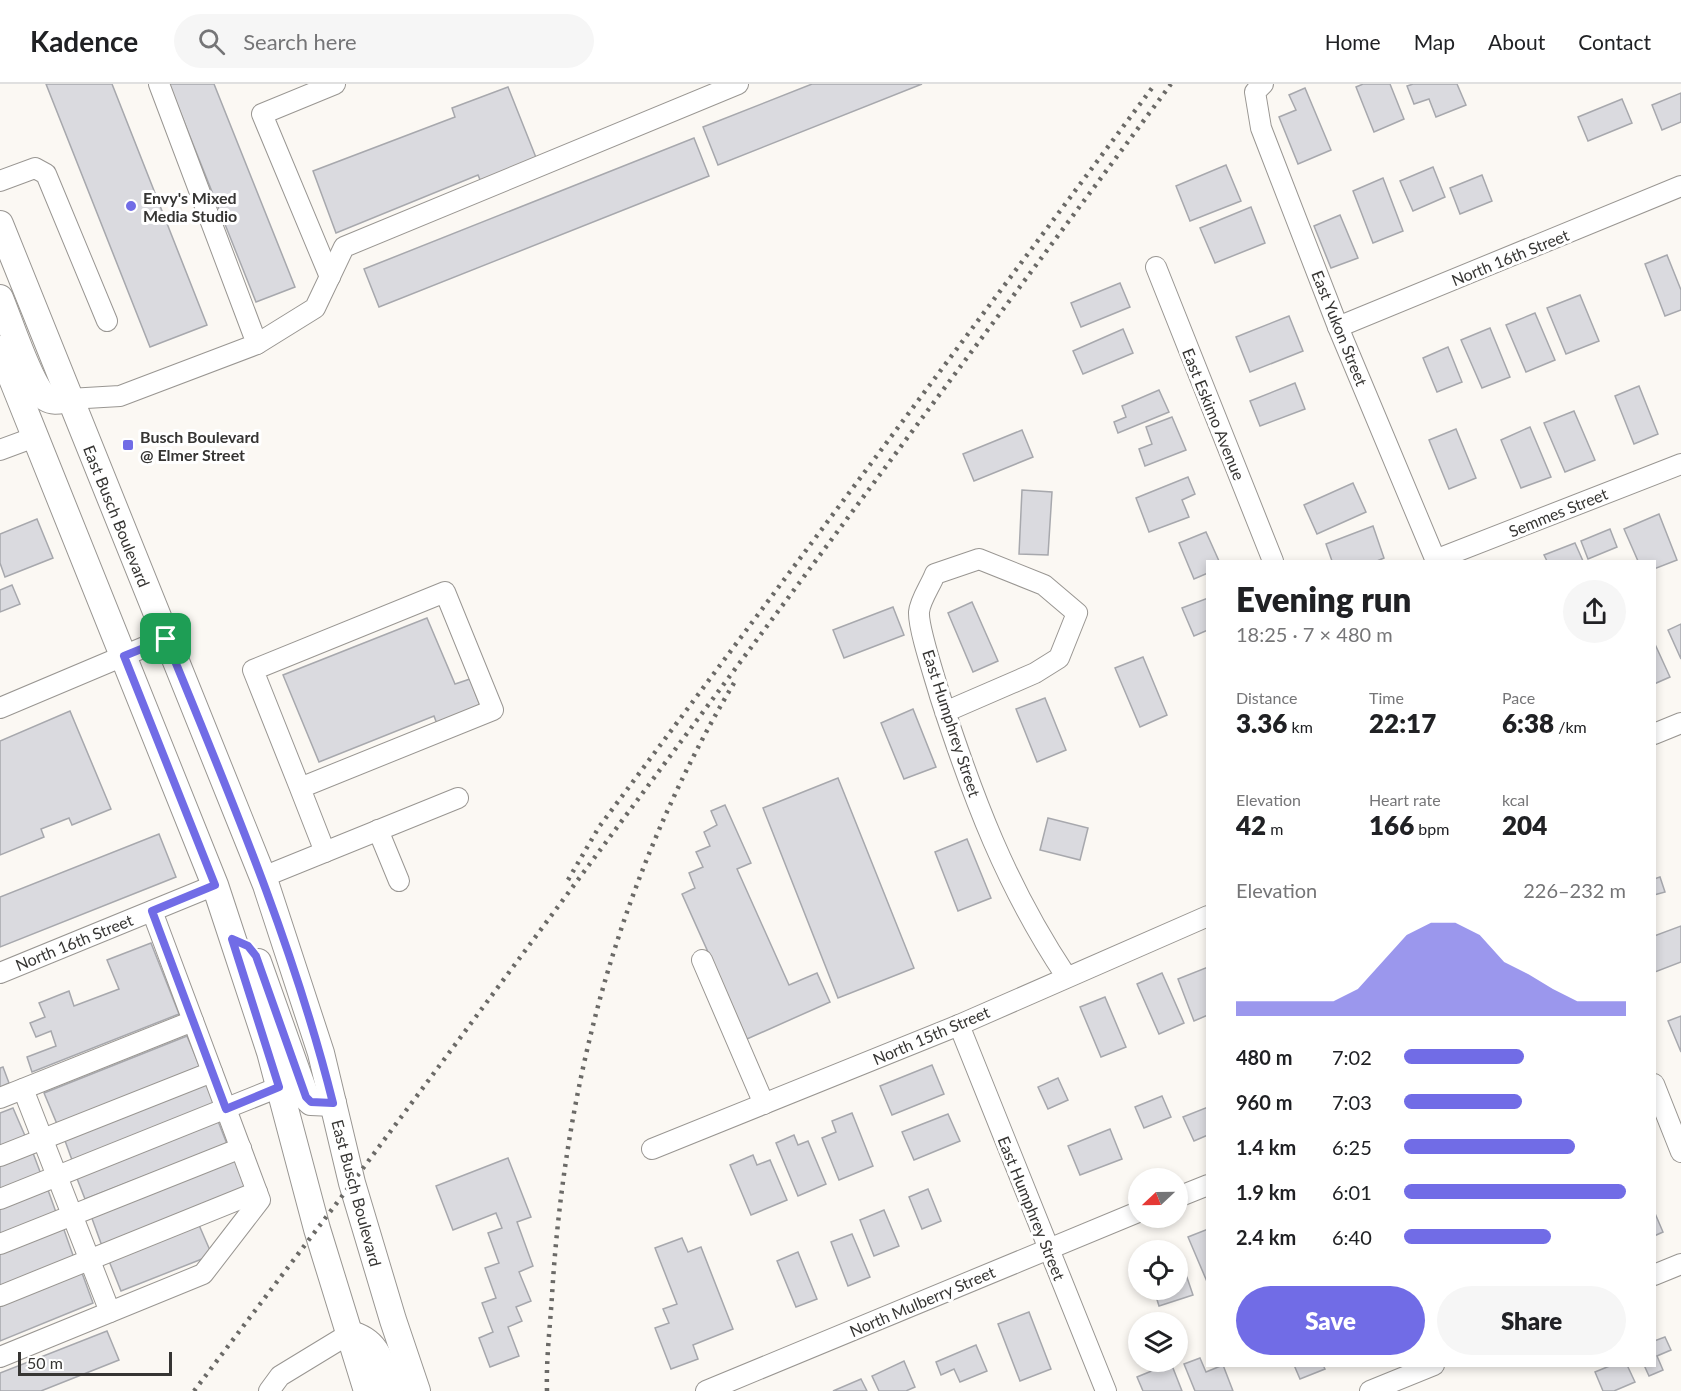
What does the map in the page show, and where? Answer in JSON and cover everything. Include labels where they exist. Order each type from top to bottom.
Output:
[{"type":"main road","name":"East Busch Boulevard","points":[[0,224],[262,877],[321,1053],[352,1183],[417,1391]]},
{"type":"main road","points":[[0,298],[34,383],[45,397],[55,401],[69,399]]},
{"type":"main road","points":[[0,349],[215,885],[279,1087],[317,1229],[367,1391]]},
{"type":"main road","points":[[232,939],[248,946],[256,956],[306,1097],[311,1102],[333,1103]]},
{"type":"main road","points":[[349,1334],[362,1336],[373,1346],[391,1391]]},
{"type":"street","points":[[159,84],[257,344]]},
{"type":"street","points":[[330,277],[262,114],[335,84]]},
{"type":"street","points":[[69,399],[120,396],[257,344],[315,308],[344,247],[698,92],[738,84]]},
{"type":"street","name":"East Yukon Street","points":[[1259,88],[1261,128],[1338,327],[1435,560]]},
{"type":"street","points":[[0,181],[35,168],[46,174],[107,321]]},
{"type":"street","name":"North 16th Street","points":[[1338,327],[1681,186]]},
{"type":"street","name":"East Eskimo Avenue","points":[[1156,267],[1273,560]]},
{"type":"street","points":[[0,450],[35,437]]},
{"type":"street","name":"Semmes Street","points":[[1438,560],[1681,464]]},
{"type":"street","name":"East Humphrey Street","points":[[945,711],[1035,673],[1059,658],[1077,613],[1044,585],[979,559],[936,574],[919,612],[930,663],[945,711],[994,849],[1035,930],[1066,976]]},
{"type":"street","points":[[300,788],[493,710],[445,592],[253,670],[325,852]]},
{"type":"street","points":[[0,708],[166,639]]},
{"type":"street","points":[[1656,733],[1681,723]]},
{"type":"street","points":[[262,877],[458,798]]},
{"type":"street","points":[[378,830],[399,881]]},
{"type":"street","name":"North 16th Street","points":[[0,972],[215,885]]},
{"type":"street","points":[[0,1357],[203,1274],[260,1200],[152,911]]},
{"type":"street","name":"North 15th Street","points":[[652,1149],[958,1024],[1206,917]]},
{"type":"street","points":[[702,960],[764,1104]]},
{"type":"street","points":[[0,1098],[194,1021]]},
{"type":"street","name":"East Humphrey Street","points":[[958,1024],[1106,1391]]},
{"type":"street","points":[[0,1156],[212,1072]]},
{"type":"street","points":[[1656,1086],[1672,1103],[1681,1152]]},
{"type":"street","points":[[0,1199],[279,1087]]},
{"type":"street","points":[[23,1089],[110,1312]]},
{"type":"street","points":[[0,1244],[241,1148]]},
{"type":"street","points":[[1188,1193],[1206,1186]]},
{"type":"street","points":[[0,1296],[257,1192]]},
{"type":"street","name":"North Mulberry Street","points":[[706,1391],[1128,1216]]},
{"type":"street","points":[[1656,1274],[1681,1264]]},
{"type":"street","points":[[279,1386],[349,1334]]},
{"type":"street","points":[[1370,1391],[1429,1367]]},
{"type":"building","points":[[46,84],[112,84],[207,325],[150,347]]},
{"type":"building","points":[[169,84],[214,84],[295,287],[256,302]]},
{"type":"building","points":[[812,84],[922,84],[718,165],[703,127]]},
{"type":"building","points":[[1363,84],[1390,84],[1404,119],[1374,132],[1356,87]]},
{"type":"building","points":[[1457,84],[1466,105],[1436,117],[1429,99],[1414,104],[1407,86]]},
{"type":"building","points":[[508,87],[537,160],[481,182],[478,175],[336,233],[313,171],[455,117],[452,108]]},
{"type":"building","points":[[1305,88],[1331,150],[1298,164],[1279,117],[1296,110],[1289,95]]},
{"type":"building","points":[[1681,93],[1681,122],[1662,130],[1652,105]]},
{"type":"building","points":[[1622,99],[1632,123],[1588,141],[1578,117]]},
{"type":"building","points":[[694,138],[709,176],[379,307],[364,269]]},
{"type":"building","points":[[1226,165],[1241,201],[1190,221],[1176,186]]},
{"type":"building","points":[[1433,167],[1445,197],[1413,211],[1400,181]]},
{"type":"building","points":[[1482,175],[1492,201],[1460,214],[1450,188]]},
{"type":"building","points":[[1383,178],[1403,231],[1373,243],[1353,191]]},
{"type":"building","points":[[1251,207],[1265,243],[1215,263],[1200,228]]},
{"type":"building","points":[[1340,215],[1358,258],[1331,268],[1314,226]]},
{"type":"building","points":[[1667,255],[1681,290],[1681,310],[1665,316],[1645,264]]},
{"type":"building","points":[[1120,283],[1130,307],[1081,327],[1071,303]]},
{"type":"building","points":[[1580,295],[1599,341],[1566,354],[1547,308]]},
{"type":"building","points":[[1535,313],[1555,360],[1526,372],[1506,325]]},
{"type":"building","points":[[1289,316],[1303,351],[1250,372],[1236,337]]},
{"type":"building","points":[[1490,328],[1510,377],[1482,388],[1461,340]]},
{"type":"building","points":[[1123,329],[1133,353],[1083,374],[1073,351]]},
{"type":"building","points":[[1448,347],[1462,382],[1437,392],[1423,358]]},
{"type":"building","points":[[1295,383],[1305,409],[1260,426],[1250,401]]},
{"type":"building","points":[[1639,386],[1658,434],[1634,444],[1615,396]]},
{"type":"building","points":[[1159,390],[1169,412],[1118,433],[1114,422],[1126,417],[1122,406]]},
{"type":"building","points":[[1574,411],[1595,460],[1565,472],[1544,423]]},
{"type":"building","points":[[1172,417],[1186,450],[1145,466],[1139,449],[1152,444],[1146,427]]},
{"type":"building","points":[[1530,427],[1551,477],[1521,488],[1501,440]]},
{"type":"building","points":[[1456,429],[1476,478],[1449,489],[1429,440]]},
{"type":"building","points":[[1022,430],[1033,457],[974,481],[963,454]]},
{"type":"building","points":[[1188,477],[1195,494],[1182,500],[1189,517],[1149,532],[1136,498]]},
{"type":"building","points":[[1353,483],[1366,512],[1317,534],[1304,505]]},
{"type":"building","points":[[1022,490],[1052,492],[1048,555],[1019,554]]},
{"type":"building","points":[[1659,514],[1677,560],[1656,568],[1656,560],[1638,560],[1624,529]]},
{"type":"building","points":[[37,519],[53,558],[5,577],[0,563],[0,534]]},
{"type":"building","points":[[1373,526],[1384,558],[1379,560],[1332,560],[1326,544]]},
{"type":"building","points":[[1610,529],[1617,547],[1588,559],[1581,541]]},
{"type":"building","points":[[1206,532],[1219,560],[1206,560],[1206,574],[1194,579],[1179,543]]},
{"type":"building","points":[[1575,543],[1583,560],[1546,560],[1544,555]]},
{"type":"building","points":[[12,585],[20,604],[0,612],[0,590]]},
{"type":"building","points":[[1206,599],[1206,631],[1194,636],[1182,608]]},
{"type":"building","points":[[972,602],[998,661],[973,672],[948,613]]},
{"type":"building","points":[[893,607],[904,635],[844,658],[833,630]]},
{"type":"building","points":[[427,618],[455,684],[470,679],[481,708],[437,724],[434,716],[319,762],[283,675]]},
{"type":"building","points":[[1681,624],[1681,659],[1668,630]]},
{"type":"building","points":[[1656,646],[1670,677],[1656,683]]},
{"type":"building","points":[[1143,657],[1167,715],[1140,727],[1115,668]]},
{"type":"building","points":[[1045,698],[1066,750],[1037,762],[1016,709]]},
{"type":"building","points":[[913,709],[936,767],[904,779],[881,723]]},
{"type":"building","points":[[70,711],[111,809],[72,825],[69,818],[41,829],[44,837],[0,855],[0,741]]},
{"type":"building","points":[[838,778],[914,968],[838,998],[763,808]]},
{"type":"building","points":[[725,805],[751,863],[737,869],[789,985],[817,973],[830,1002],[747,1039],[682,894],[695,888],[689,873],[703,867],[696,852],[710,846],[704,832],[717,825],[711,811]]},
{"type":"building","points":[[1048,818],[1088,828],[1080,860],[1040,850]]},
{"type":"building","points":[[159,834],[176,877],[0,947],[0,897]]},
{"type":"building","points":[[967,839],[991,898],[958,911],[935,852]]},
{"type":"building","points":[[1660,877],[1665,892],[1656,894],[1656,878]]},
{"type":"building","points":[[1681,926],[1681,962],[1656,972],[1656,935]]},
{"type":"building","points":[[151,943],[179,1014],[32,1072],[27,1057],[56,1046],[51,1031],[36,1037],[30,1023],[45,1017],[39,1003],[69,991],[74,1006],[119,989],[107,960]]},
{"type":"building","points":[[1206,968],[1206,1016],[1194,1021],[1178,979]]},
{"type":"building","points":[[1162,973],[1184,1023],[1159,1034],[1137,984]]},
{"type":"building","points":[[1105,997],[1126,1047],[1101,1057],[1080,1007]]},
{"type":"building","points":[[1681,1016],[1681,1052],[1668,1021]]},
{"type":"building","points":[[187,1036],[200,1067],[57,1124],[44,1093]]},
{"type":"building","points":[[932,1065],[944,1094],[892,1115],[880,1086]]},
{"type":"building","points":[[3,1067],[9,1083],[0,1087],[0,1068]]},
{"type":"building","points":[[1058,1078],[1068,1100],[1048,1109],[1038,1087]]},
{"type":"building","points":[[206,1082],[215,1104],[72,1160],[64,1138]]},
{"type":"building","points":[[1162,1096],[1171,1117],[1144,1128],[1135,1107]]},
{"type":"building","points":[[13,1108],[26,1138],[0,1148],[0,1113]]},
{"type":"building","points":[[1206,1108],[1206,1136],[1194,1141],[1183,1117]]},
{"type":"building","points":[[852,1113],[873,1166],[839,1180],[822,1138],[836,1132],[832,1121]]},
{"type":"building","points":[[948,1114],[960,1141],[914,1160],[902,1132]]},
{"type":"building","points":[[218,1121],[227,1144],[85,1199],[76,1176]]},
{"type":"building","points":[[1110,1129],[1122,1159],[1080,1175],[1068,1146]]},
{"type":"building","points":[[794,1135],[798,1145],[808,1141],[826,1184],[798,1196],[776,1143]]},
{"type":"building","points":[[33,1153],[42,1177],[0,1193],[0,1166]]},
{"type":"building","points":[[753,1155],[757,1165],[770,1160],[787,1200],[751,1215],[730,1165]]},
{"type":"building","points":[[236,1156],[249,1188],[102,1246],[90,1213]]},
{"type":"building","points":[[508,1158],[531,1217],[517,1222],[533,1266],[519,1272],[531,1301],[516,1307],[522,1321],[508,1327],[519,1356],[490,1367],[479,1338],[493,1332],[482,1303],[496,1298],[485,1268],[499,1263],[488,1233],[502,1228],[496,1213],[453,1230],[436,1186]]},
{"type":"building","points":[[928,1189],[941,1221],[922,1229],[909,1197]]},
{"type":"building","points":[[48,1190],[57,1215],[0,1237],[0,1209]]},
{"type":"building","points":[[884,1210],[899,1246],[874,1256],[860,1220]]},
{"type":"building","points":[[1656,1216],[1663,1232],[1656,1235]]},
{"type":"building","points":[[199,1225],[212,1255],[121,1291],[109,1261]]},
{"type":"building","points":[[63,1227],[74,1258],[0,1288],[0,1252]]},
{"type":"building","points":[[1206,1230],[1206,1279],[1188,1237]]},
{"type":"building","points":[[852,1234],[870,1277],[848,1286],[831,1242]]},
{"type":"building","points":[[682,1238],[688,1252],[701,1247],[733,1329],[693,1345],[698,1359],[671,1369],[655,1328],[669,1323],[663,1309],[677,1304],[655,1248]]},
{"type":"building","points":[[798,1252],[817,1299],[796,1307],[777,1261]]},
{"type":"building","points":[[82,1273],[93,1303],[0,1341],[0,1305]]},
{"type":"building","points":[[1188,1280],[1193,1295],[1188,1297]]},
{"type":"building","points":[[1157,1300],[1178,1300],[1159,1306]]},
{"type":"building","points":[[1029,1312],[1051,1369],[1020,1381],[998,1324]]},
{"type":"building","points":[[107,1331],[119,1360],[41,1391],[0,1391],[0,1373]]},
{"type":"building","points":[[1665,1337],[1671,1350],[1657,1356],[1663,1370],[1649,1376],[1645,1367],[1656,1367],[1656,1340]]},
{"type":"building","points":[[976,1345],[987,1371],[960,1382],[954,1369],[941,1375],[936,1362]]},
{"type":"building","points":[[1200,1358],[1206,1372],[1224,1367],[1233,1391],[1195,1391],[1187,1372],[1188,1362]]},
{"type":"building","points":[[904,1361],[915,1387],[906,1391],[879,1391],[872,1376]]},
{"type":"building","points":[[1295,1367],[1324,1367],[1325,1369],[1300,1379]]},
{"type":"building","points":[[1607,1367],[1628,1367],[1635,1382],[1614,1391],[1603,1391],[1595,1372]]},
{"type":"building","points":[[1149,1372],[1175,1372],[1182,1391],[1143,1391],[1137,1377]]},
{"type":"building","points":[[861,1379],[867,1391],[833,1391]]},
{"type":"railway","points":[[568,880],[599,827],[1155,84]]},
{"type":"railway","points":[[194,1391],[352,1183],[1171,84]]},
{"type":"railway","points":[[547,1391],[548,1344],[559,1214],[570,1133],[586,1054],[607,975],[632,899],[662,823],[697,750],[737,678]]},
{"type":"place","name":"Envy's Mixed Media Studio","points":[[131,206]]},
{"type":"place","name":"Busch Boulevard @ Elmer Street","points":[[128,445]]},
{"type":"route","points":[[166,639],[266,885],[321,1053],[333,1103],[311,1102],[306,1097],[256,956],[248,946],[232,939],[270,1052],[279,1087],[226,1109],[152,911],[215,885],[124,656],[166,639]]}]
